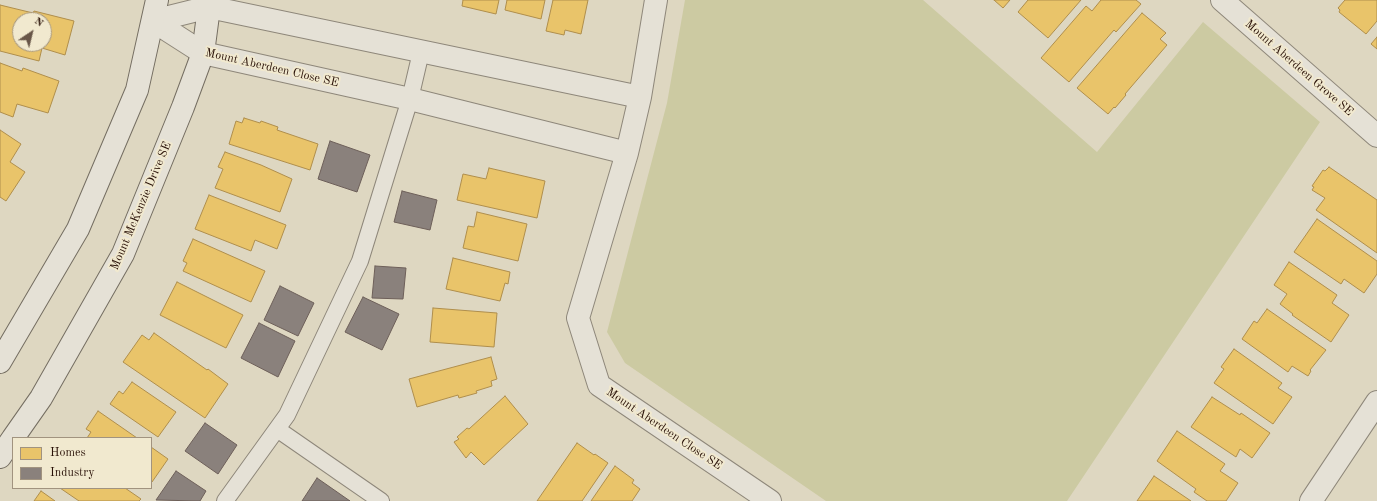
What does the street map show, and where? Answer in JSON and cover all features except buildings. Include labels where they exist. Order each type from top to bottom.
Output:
[{"type":"street","name":"Mount Aberdeen Close SE","points":[[656,0],[640,97],[626,153],[578,318],[600,385],[770,501]]},
{"type":"street","name":"Mount Aberdeen Grove SE","points":[[1222,0],[1377,136]]},
{"type":"street","points":[[0,362],[78,229],[137,90],[155,10],[210,4],[421,52],[640,97]]},
{"type":"street","name":"Mount McKenzie Drive SE","points":[[14,437],[41,398],[123,254],[184,107],[203,53],[210,4]]},
{"type":"street","name":"Mount Aberdeen Close SE","points":[[155,10],[203,53],[410,99],[626,153]]},
{"type":"street","points":[[1310,501],[1377,402]]},
{"type":"street","name":"Mount McKenzie Drive SE","points":[[0,457],[12,439]]},
{"type":"lane","points":[[225,501],[287,415],[360,260],[410,99],[421,52]]},
{"type":"lane","points":[[277,429],[381,501]]},
{"type":"shaded area","points":[[685,0],[923,0],[1097,152],[1203,22],[1320,122],[1067,501],[826,501],[625,363],[607,332],[667,103]]}]
